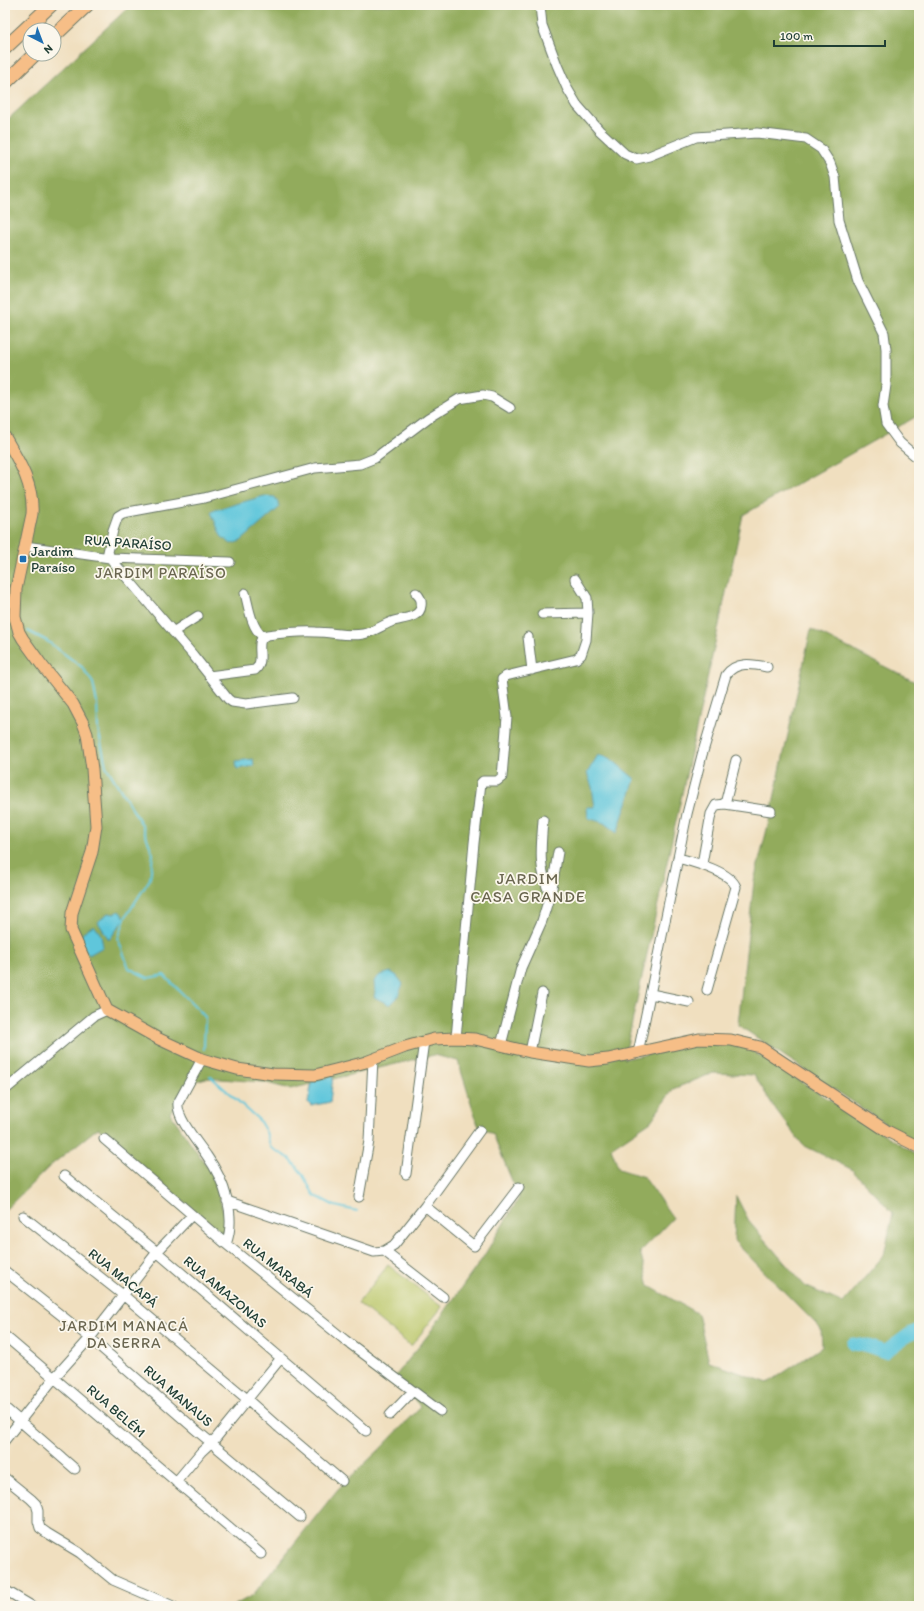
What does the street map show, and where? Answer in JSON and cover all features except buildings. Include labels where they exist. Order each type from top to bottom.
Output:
[{"type":"highway","points":[[5,48],[51,5]]},
{"type":"highway","points":[[62,28],[87,5]]},
{"type":"highway","points":[[5,83],[27,62]]},
{"type":"main road","points":[[5,437],[24,474],[33,501],[32,514],[15,596],[15,612],[19,632],[41,664],[73,704],[83,722],[88,740],[94,786],[96,826],[92,852],[72,913],[70,930],[107,1010],[159,1039],[202,1059],[252,1072],[273,1074],[315,1074],[343,1068],[373,1059],[424,1041],[456,1038],[475,1039],[530,1052],[589,1061],[638,1053],[678,1043],[711,1038],[731,1040],[760,1048],[887,1131],[919,1147]]},
{"type":"street","points":[[540,5],[542,25],[567,88],[577,105],[590,120],[625,154],[636,159],[649,156],[696,137],[757,133],[806,139],[821,148],[830,163],[834,177],[839,220],[858,280],[884,333],[886,349],[886,385],[883,406],[886,424],[900,443],[919,458]]},
{"type":"street","points":[[293,698],[246,704],[232,702],[224,696],[110,558],[108,552],[118,516],[132,510],[154,508],[204,498],[310,469],[360,464],[375,458],[428,418],[459,400],[483,395],[492,397],[510,408]]},
{"type":"street","name":"RUA PARAÍSO","points":[[25,546],[110,558],[230,562]]},
{"type":"street","points":[[456,1038],[474,843],[482,783],[483,781],[497,781],[502,777],[506,717],[502,679],[506,676],[576,659],[581,655],[586,640],[588,613],[587,598],[575,579]]},
{"type":"street","points":[[245,593],[253,624],[262,636]]},
{"type":"street","points":[[262,636],[307,632],[353,635],[371,632],[390,622],[413,616],[418,613],[421,609],[421,600],[416,593]]},
{"type":"street","points":[[542,614],[588,613]]},
{"type":"street","points":[[172,632],[198,616]]},
{"type":"street","points":[[209,676],[255,670],[260,661],[260,640],[262,636]]},
{"type":"street","points":[[528,637],[532,670]]},
{"type":"street","points":[[638,1053],[686,814],[726,675],[733,668],[739,665],[757,665],[767,667]]},
{"type":"street","points":[[725,804],[736,760]]},
{"type":"street","points":[[702,864],[711,814],[716,805],[725,804],[771,811]]},
{"type":"street","points":[[543,820],[541,869],[544,881],[550,894]]},
{"type":"street","points":[[501,1045],[521,968],[542,921],[550,894],[558,852]]},
{"type":"street","points":[[678,858],[702,864],[719,872],[736,887],[707,990]]},
{"type":"street","points":[[530,1052],[542,993]]},
{"type":"street","points":[[651,994],[689,1002]]},
{"type":"street","points":[[5,1090],[94,1016],[107,1010]]},
{"type":"street","points":[[406,1174],[424,1041]]},
{"type":"street","points":[[202,1059],[178,1103],[178,1110],[220,1179],[227,1201],[231,1228],[226,1244]]},
{"type":"street","points":[[359,1197],[369,1141],[373,1059]]},
{"type":"street","points":[[227,1201],[374,1252],[384,1251],[394,1245],[425,1206],[480,1130]]},
{"type":"street","name":"RUA MARABÁ","points":[[104,1139],[226,1244],[345,1340],[440,1411]]},
{"type":"street","name":"RUA AMAZONAS","points":[[64,1176],[157,1252],[366,1431]]},
{"type":"street","points":[[425,1206],[474,1246],[519,1187]]},
{"type":"street","points":[[5,1440],[55,1377],[90,1338],[157,1252],[192,1215]]},
{"type":"street","name":"RUA MACAPÁ","points":[[23,1216],[123,1295],[342,1481]]},
{"type":"street","points":[[384,1251],[443,1297]]},
{"type":"street","name":"RUA MANAUS","points":[[5,1271],[90,1338],[211,1443],[300,1517]]},
{"type":"street","name":"RUA BELÉM","points":[[5,1336],[55,1377],[261,1554]]},
{"type":"street","points":[[176,1482],[211,1443],[281,1358]]},
{"type":"street","points":[[390,1416],[413,1391]]},
{"type":"street","points":[[5,1408],[75,1469]]},
{"type":"street","points":[[5,1478],[36,1504],[40,1528],[80,1554],[113,1580],[173,1606]]},
{"type":"street","points":[[5,1590],[32,1606]]},
{"type":"green space","points":[[131,5],[919,5],[919,415],[743,515],[624,1059],[712,1041],[746,1047],[919,1156],[919,1606],[233,1606],[253,1595],[338,1489],[421,1407],[394,1378],[428,1335],[482,1259],[519,1198],[493,1134],[478,1125],[458,1061],[434,1055],[290,1089],[263,1082],[206,1078],[188,1083],[170,1113],[213,1175],[227,1225],[223,1236],[98,1128],[50,1166],[5,1210],[5,122]],"holes":[[[713,1073],[754,1075],[774,1107],[803,1145],[851,1169],[893,1213],[884,1255],[843,1303],[805,1286],[750,1223],[736,1196],[734,1241],[821,1329],[822,1347],[768,1383],[709,1362],[698,1314],[649,1286],[640,1252],[673,1218],[644,1177],[619,1169],[611,1148],[651,1121],[673,1089]]]},
{"type":"green space","points":[[811,629],[919,684],[919,1146],[738,1025],[754,881],[770,817]]},
{"type":"green space","points":[[388,1265],[442,1307],[411,1346],[358,1303]]},
{"type":"water","points":[[264,496],[275,497],[280,507],[241,541],[231,544],[221,536],[211,512]]},
{"type":"water","points":[[598,755],[610,758],[635,779],[617,833],[604,823],[588,818],[587,807],[595,807],[592,787],[587,773]]},
{"type":"water","points":[[253,759],[254,766],[237,769],[236,761]]},
{"type":"water","points":[[119,911],[125,918],[109,940],[98,922],[108,913],[114,914]]},
{"type":"water","points":[[94,925],[101,935],[103,947],[89,955],[83,947],[80,937],[86,930]]},
{"type":"water","points":[[391,972],[397,976],[403,984],[397,998],[390,1005],[374,997],[374,981],[380,975]]},
{"type":"water","points":[[333,1076],[330,1102],[311,1106],[308,1103],[312,1081]]},
{"type":"waterway","points":[[28,631],[47,641],[82,667],[93,683],[97,703],[98,729],[106,766],[142,825],[153,854],[150,879],[125,918],[118,939],[129,968],[148,978],[164,975],[205,1017],[204,1049]]},
{"type":"waterway","points":[[210,1076],[259,1120],[266,1132],[271,1148],[289,1158],[301,1172],[314,1195],[335,1206],[357,1211]]},
{"type":"waterway","points":[[853,1344],[868,1346],[885,1352],[911,1333],[919,1330]]},
{"type":"place","name":"Jardim Paraíso","points":[[23,559]]},
{"type":"district","name":"JARDIM PARAÍSO","points":[[161,573]]},
{"type":"district","name":"JARDIM CASA GRANDE","points":[[528,887]]},
{"type":"district","name":"JARDIM MANACÁ DA SERRA","points":[[124,1334]]}]
